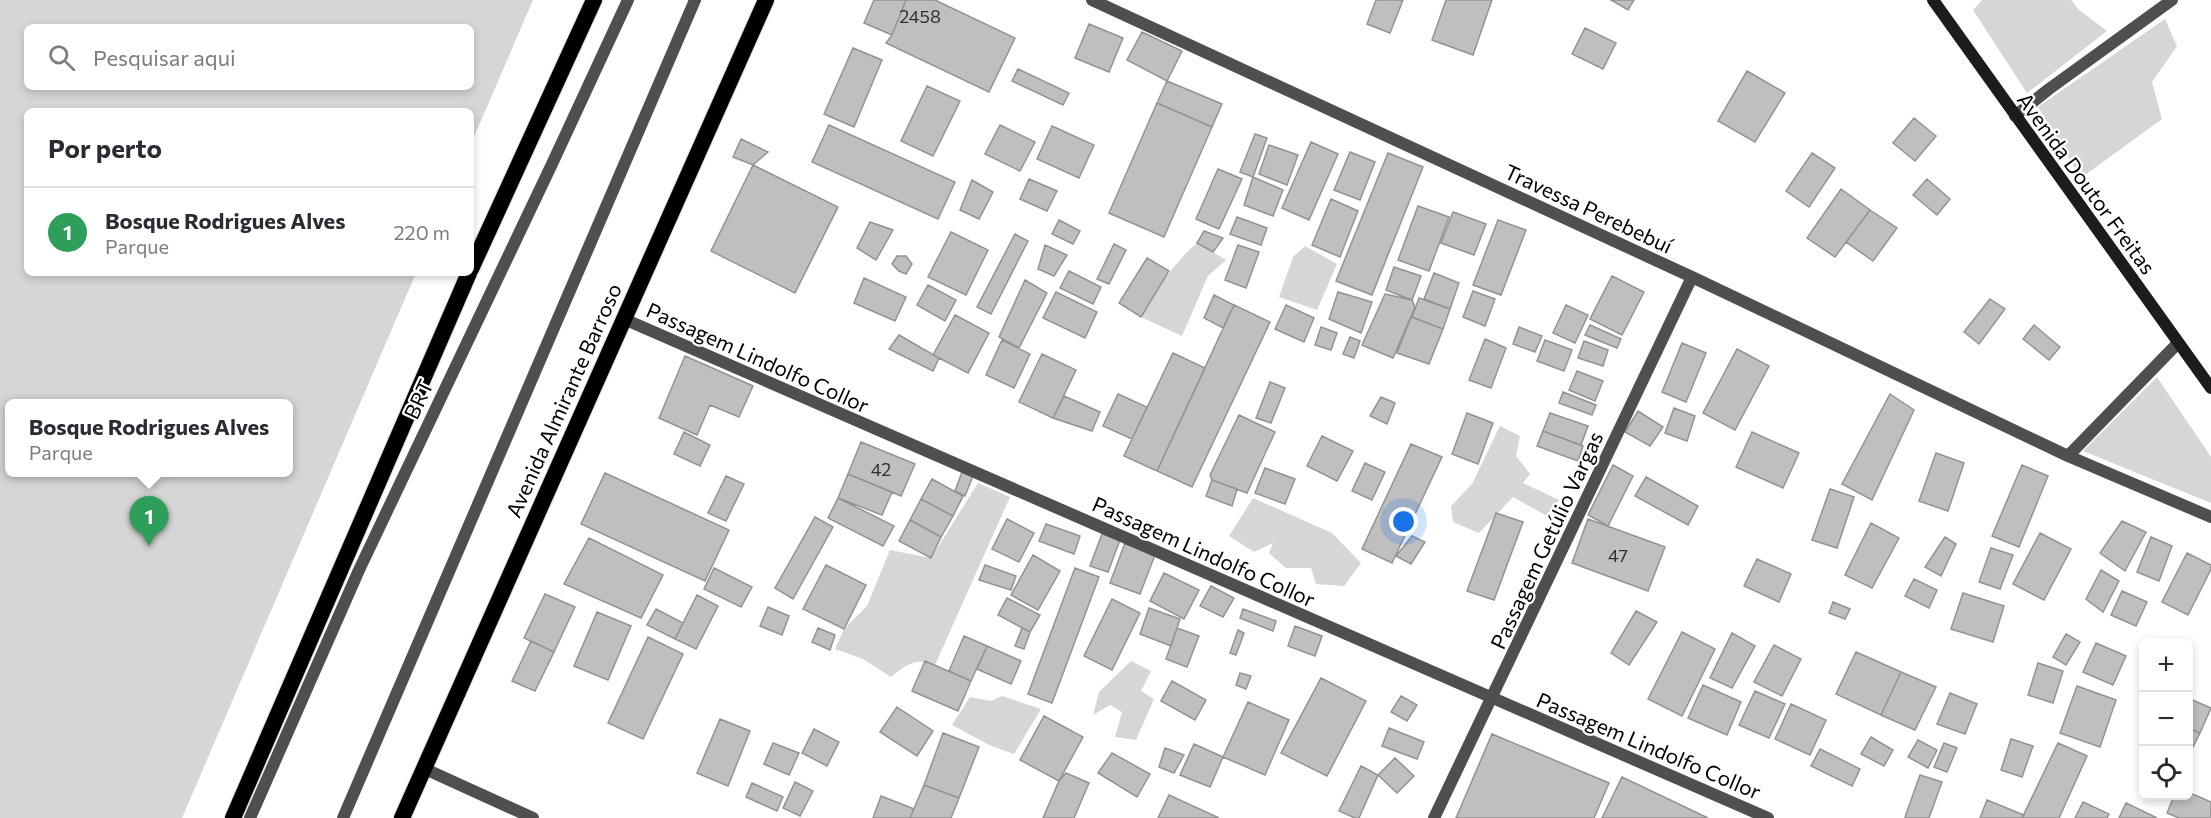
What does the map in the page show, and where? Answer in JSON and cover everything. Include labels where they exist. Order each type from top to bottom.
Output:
[{"type":"highway","points":[[474,262],[594,0]]},
{"type":"highway","name":"Avenida Almirante Barroso","points":[[402,818],[765,0]]},
{"type":"highway","points":[[233,818],[468,276]]},
{"type":"main road","name":"Avenida Doutor Freitas","points":[[1933,0],[2211,388]]},
{"type":"street","name":"BRT","points":[[250,818],[359,570],[628,0]]},
{"type":"street","points":[[343,818],[695,0]]},
{"type":"street","name":"Travessa Perebebuí","points":[[1092,0],[1692,277],[2068,456],[2211,518]]},
{"type":"street","points":[[2014,116],[2172,0]]},
{"type":"street","name":"Passagem Getúlio Vargas","points":[[1434,818],[1692,277]]},
{"type":"street","name":"Passagem Lindolfo Collor","points":[[624,319],[1768,818]]},
{"type":"street","points":[[2068,456],[2178,343]]},
{"type":"street","points":[[423,768],[533,818]]},
{"type":"shaded area","points":[[0,0],[533,0],[474,137],[474,108],[24,108],[24,276],[415,276],[182,818],[0,818]]},
{"type":"shaded area","points":[[1982,0],[2071,0],[2079,10],[2107,31],[2027,93],[1973,10]]},
{"type":"shaded area","points":[[2165,19],[2177,46],[2152,82],[2162,119],[2081,178],[2038,107]]},
{"type":"shaded area","points":[[1197,243],[1226,260],[1208,276],[1182,336],[1141,317],[1173,269]]},
{"type":"shaded area","points":[[1305,246],[1337,264],[1317,310],[1279,297],[1293,257]]},
{"type":"shaded area","points":[[2157,377],[2211,457],[2211,503],[2083,451]]},
{"type":"shaded area","points":[[1500,426],[1520,436],[1516,456],[1530,474],[1523,483],[1559,500],[1547,516],[1513,497],[1479,533],[1453,522],[1451,506],[1472,484]]},
{"type":"shaded area","points":[[978,483],[1010,497],[935,665],[917,662],[891,677],[863,659],[835,649],[844,629],[867,606],[890,550],[931,558]]},
{"type":"shaded area","points":[[1253,498],[1332,533],[1361,563],[1344,586],[1316,584],[1311,568],[1286,568],[1269,553],[1273,543],[1254,552],[1229,536]]},
{"type":"shaded area","points":[[1131,661],[1151,671],[1141,691],[1154,699],[1136,740],[1115,737],[1122,712],[1110,705],[1093,715],[1099,692]]},
{"type":"shaded area","points":[[1002,696],[1041,709],[1014,754],[989,745],[952,725],[970,697],[991,701]]},
{"type":"building","points":[[874,0],[906,0],[892,35],[864,23]]},
{"type":"building","points":[[906,0],[935,0],[1015,38],[989,92],[886,43],[892,35]]},
{"type":"building","points":[[1376,0],[1403,0],[1390,33],[1367,24]]},
{"type":"building","points":[[1446,0],[1492,0],[1473,55],[1432,40]]},
{"type":"building","points":[[1611,0],[1634,0],[1628,10]]},
{"type":"building","points":[[1089,24],[1123,38],[1109,72],[1075,58]]},
{"type":"building","points":[[1585,28],[1616,43],[1603,69],[1572,54]]},
{"type":"building","points":[[1142,32],[1182,51],[1167,81],[1127,60]]},
{"type":"building","points":[[853,48],[882,60],[854,127],[824,114]]},
{"type":"building","points":[[1018,69],[1069,93],[1063,105],[1012,81]]},
{"type":"building","points":[[1747,71],[1785,93],[1755,142],[1718,121]]},
{"type":"building","points":[[1167,81],[1222,104],[1212,127],[1157,103]]},
{"type":"building","points":[[927,86],[960,101],[933,156],[901,141]]},
{"type":"building","points":[[1157,103],[1212,127],[1164,237],[1109,213]]},
{"type":"building","points":[[1914,118],[1936,136],[1915,161],[1893,143]]},
{"type":"building","points":[[829,125],[955,182],[938,219],[812,162]]},
{"type":"building","points":[[1000,125],[1035,142],[1020,171],[985,154]]},
{"type":"building","points":[[1052,126],[1094,145],[1079,178],[1037,159]]},
{"type":"building","points":[[1255,134],[1267,138],[1253,177],[1240,172]]},
{"type":"building","points":[[741,139],[768,152],[753,165],[733,157]]},
{"type":"building","points":[[1311,142],[1338,154],[1309,220],[1282,208]]},
{"type":"building","points":[[1269,145],[1298,155],[1287,185],[1259,174]]},
{"type":"building","points":[[1350,152],[1375,162],[1360,200],[1334,190]]},
{"type":"building","points":[[1388,153],[1423,167],[1372,295],[1336,281]]},
{"type":"building","points":[[1812,153],[1835,168],[1809,207],[1786,191]]},
{"type":"building","points":[[753,165],[838,207],[795,293],[711,251]]},
{"type":"building","points":[[1218,169],[1242,179],[1219,229],[1196,219]]},
{"type":"building","points":[[1253,177],[1283,190],[1273,216],[1244,205]]},
{"type":"building","points":[[1029,179],[1057,191],[1047,211],[1020,199]]},
{"type":"building","points":[[1927,179],[1950,199],[1937,215],[1913,195]]},
{"type":"building","points":[[972,180],[993,192],[979,219],[960,210]]},
{"type":"building","points":[[1841,189],[1870,210],[1835,257],[1807,238]]},
{"type":"building","points":[[1331,199],[1358,211],[1340,257],[1312,245]]},
{"type":"building","points":[[1418,206],[1449,217],[1429,271],[1398,260]]},
{"type":"building","points":[[1870,210],[1897,228],[1873,261],[1846,242]]},
{"type":"building","points":[[1453,212],[1486,224],[1474,255],[1441,243]]},
{"type":"building","points":[[1237,217],[1267,228],[1261,245],[1230,234]]},
{"type":"building","points":[[1059,220],[1080,231],[1073,244],[1052,234]]},
{"type":"building","points":[[1498,220],[1526,230],[1501,295],[1473,285]]},
{"type":"building","points":[[870,222],[893,230],[876,260],[857,248]]},
{"type":"building","points":[[1204,231],[1223,238],[1213,252],[1197,243]]},
{"type":"building","points":[[951,232],[988,250],[966,295],[928,277]]},
{"type":"building","points":[[1015,234],[1028,241],[991,314],[977,307]]},
{"type":"building","points":[[1114,244],[1126,250],[1109,284],[1097,279]]},
{"type":"building","points":[[1045,245],[1067,255],[1054,276],[1038,269]]},
{"type":"building","points":[[1238,245],[1259,252],[1246,288],[1225,280]]},
{"type":"building","points":[[897,256],[906,256],[912,264],[906,274],[892,264]]},
{"type":"building","points":[[1147,258],[1169,271],[1141,317],[1119,303]]},
{"type":"building","points":[[1394,267],[1421,276],[1412,300],[1386,290]]},
{"type":"building","points":[[1069,271],[1101,287],[1093,304],[1060,288]]},
{"type":"building","points":[[1434,273],[1459,283],[1450,309],[1424,299]]},
{"type":"building","points":[[1612,276],[1644,292],[1622,335],[1590,319]]},
{"type":"building","points":[[864,278],[906,297],[895,321],[854,303]]},
{"type":"building","points":[[1025,280],[1047,293],[1019,348],[999,337]]},
{"type":"building","points":[[928,285],[956,300],[945,321],[917,305]]},
{"type":"building","points":[[1473,291],[1495,299],[1485,326],[1463,317]]},
{"type":"building","points":[[1056,292],[1097,312],[1085,338],[1043,318]]},
{"type":"building","points":[[1338,292],[1372,302],[1361,333],[1329,319]]},
{"type":"building","points":[[1385,294],[1412,300],[1415,307],[1393,358],[1362,345]]},
{"type":"building","points":[[1214,295],[1234,305],[1223,328],[1204,318]]},
{"type":"building","points":[[1419,298],[1450,309],[1443,329],[1412,317]]},
{"type":"building","points":[[1990,299],[2005,309],[1979,344],[1964,332]]},
{"type":"building","points":[[1234,305],[1270,322],[1192,487],[1157,471]]},
{"type":"building","points":[[1286,305],[1314,318],[1304,342],[1275,329]]},
{"type":"building","points":[[1566,305],[1588,315],[1575,343],[1553,333]]},
{"type":"building","points":[[955,315],[989,333],[968,373],[933,355]]},
{"type":"building","points":[[1411,317],[1443,329],[1429,364],[1397,353]]},
{"type":"building","points":[[1590,325],[1621,339],[1617,348],[1585,335]]},
{"type":"building","points":[[2034,325],[2060,347],[2049,360],[2023,339]]},
{"type":"building","points":[[1321,327],[1337,333],[1331,350],[1315,345]]},
{"type":"building","points":[[1519,327],[1542,336],[1535,352],[1513,344]]},
{"type":"building","points":[[899,335],[939,358],[933,371],[889,349]]},
{"type":"building","points":[[1350,337],[1360,341],[1354,358],[1343,354]]},
{"type":"building","points":[[1485,339],[1506,348],[1491,388],[1469,380]]},
{"type":"building","points":[[1002,340],[1030,354],[1014,388],[986,375]]},
{"type":"building","points":[[1545,340],[1572,350],[1564,371],[1537,361]]},
{"type":"building","points":[[1584,341],[1608,350],[1603,366],[1578,358]]},
{"type":"building","points":[[1682,343],[1706,353],[1686,402],[1662,392]]},
{"type":"building","points":[[1737,349],[1769,366],[1735,430],[1703,413]]},
{"type":"building","points":[[1173,353],[1205,368],[1157,471],[1124,456]]},
{"type":"building","points":[[1042,354],[1076,370],[1053,418],[1019,402]]},
{"type":"building","points":[[685,356],[753,386],[739,417],[710,405],[697,435],[659,418]]},
{"type":"building","points":[[1577,371],[1603,381],[1595,401],[1569,390]]},
{"type":"building","points":[[1270,382],[1285,388],[1271,423],[1256,418]]},
{"type":"building","points":[[1563,392],[1596,405],[1592,415],[1559,403]]},
{"type":"building","points":[[1118,394],[1147,407],[1132,439],[1103,426]]},
{"type":"building","points":[[1890,394],[1914,410],[1872,500],[1842,484]]},
{"type":"building","points":[[1064,396],[1100,412],[1092,431],[1053,418]]},
{"type":"building","points":[[1381,397],[1395,403],[1387,424],[1370,416]]},
{"type":"building","points":[[1674,408],[1695,416],[1687,441],[1665,433]]},
{"type":"building","points":[[1638,411],[1663,427],[1650,446],[1625,432]]},
{"type":"building","points":[[1467,413],[1493,423],[1478,464],[1452,454]]},
{"type":"building","points":[[1550,413],[1588,426],[1581,445],[1543,431]]},
{"type":"building","points":[[1239,415],[1275,432],[1247,493],[1212,480],[1210,475]]},
{"type":"building","points":[[1543,431],[1583,446],[1578,461],[1537,446]]},
{"type":"building","points":[[684,432],[710,445],[700,466],[674,454]]},
{"type":"building","points":[[1752,432],[1799,453],[1783,488],[1736,467]]},
{"type":"building","points":[[1322,436],[1353,451],[1337,481],[1307,466]]},
{"type":"building","points":[[861,442],[915,464],[901,496],[848,474]]},
{"type":"building","points":[[1411,444],[1442,457],[1392,563],[1362,549]]},
{"type":"building","points":[[1936,453],[1964,463],[1948,511],[1919,501]]},
{"type":"building","points":[[1365,463],[1385,472],[1372,500],[1352,491]]},
{"type":"building","points":[[1613,465],[1633,476],[1608,526],[1588,515]]},
{"type":"building","points":[[2022,465],[2048,476],[2019,547],[1992,536]]},
{"type":"building","points":[[1265,468],[1295,479],[1285,504],[1255,493]]},
{"type":"building","points":[[962,472],[973,476],[965,496],[955,491]]},
{"type":"building","points":[[605,473],[729,530],[705,581],[581,524]]},
{"type":"building","points":[[848,474],[892,492],[882,515],[838,498]]},
{"type":"building","points":[[726,476],[744,484],[726,521],[708,513]]},
{"type":"building","points":[[1646,477],[1698,506],[1688,525],[1635,496]]},
{"type":"building","points":[[932,479],[963,496],[953,516],[921,499]]},
{"type":"building","points":[[1212,480],[1237,489],[1232,506],[1206,496]]},
{"type":"building","points":[[1830,489],[1854,497],[1837,548],[1812,540]]},
{"type":"building","points":[[838,498],[894,526],[883,546],[828,518]]},
{"type":"building","points":[[921,499],[953,516],[941,537],[910,520]]},
{"type":"building","points":[[1496,513],[1523,522],[1494,600],[1467,591]]},
{"type":"building","points":[[815,517],[833,527],[793,599],[775,588]]},
{"type":"building","points":[[1007,519],[1034,533],[1019,562],[992,549]]},
{"type":"building","points":[[1588,519],[1665,547],[1648,591],[1572,563]]},
{"type":"building","points":[[910,520],[941,537],[931,558],[899,541]]},
{"type":"building","points":[[2122,521],[2146,532],[2125,571],[2100,553]]},
{"type":"building","points":[[1871,523],[1899,538],[1872,588],[1845,575]]},
{"type":"building","points":[[1046,524],[1080,536],[1074,554],[1039,541]]},
{"type":"building","points":[[2040,533],[2071,549],[2044,600],[2013,584]]},
{"type":"building","points":[[1102,534],[1120,540],[1108,572],[1090,566]]},
{"type":"building","points":[[1412,536],[1425,542],[1411,564],[1396,556]]},
{"type":"building","points":[[1945,537],[1956,544],[1941,576],[1925,567]]},
{"type":"building","points":[[2151,537],[2172,546],[2159,581],[2137,572]]},
{"type":"building","points":[[589,538],[663,575],[641,618],[564,584]]},
{"type":"building","points":[[1125,543],[1155,555],[1140,594],[1110,583]]},
{"type":"building","points":[[1991,548],[2013,555],[2000,589],[1979,582]]},
{"type":"building","points":[[2187,553],[2211,565],[2188,615],[2162,602]]},
{"type":"building","points":[[1033,555],[1060,571],[1038,610],[1011,595]]},
{"type":"building","points":[[1757,559],[1791,574],[1779,602],[1744,586]]},
{"type":"building","points":[[826,565],[866,585],[844,629],[803,609]]},
{"type":"building","points":[[985,565],[1016,576],[1011,590],[979,580]]},
{"type":"building","points":[[714,568],[752,587],[741,607],[704,589]]},
{"type":"building","points":[[1075,568],[1099,577],[1052,703],[1028,694]]},
{"type":"building","points":[[2101,570],[2119,581],[2103,612],[2086,599]]},
{"type":"building","points":[[1164,573],[1199,590],[1184,619],[1150,601]]},
{"type":"building","points":[[1914,579],[1937,590],[1929,608],[1905,596]]},
{"type":"building","points":[[1211,586],[1234,598],[1223,617],[1200,606]]},
{"type":"building","points":[[2122,591],[2147,602],[2136,626],[2111,615]]},
{"type":"building","points":[[1963,593],[2004,606],[1993,642],[1951,629]]},
{"type":"building","points":[[545,594],[575,607],[554,652],[524,638]]},
{"type":"building","points":[[697,595],[718,606],[696,649],[675,639]]},
{"type":"building","points":[[1007,598],[1040,615],[1030,632],[998,615]]},
{"type":"building","points":[[1112,599],[1140,613],[1112,670],[1084,656]]},
{"type":"building","points":[[1833,602],[1850,609],[1845,619],[1829,613]]},
{"type":"building","points":[[768,607],[789,616],[782,635],[760,626]]},
{"type":"building","points":[[1149,608],[1180,619],[1171,646],[1140,634]]},
{"type":"building","points":[[656,609],[683,623],[675,639],[647,625]]},
{"type":"building","points":[[1243,609],[1276,621],[1273,631],[1240,618]]},
{"type":"building","points":[[1636,611],[1657,622],[1629,665],[1611,653]]},
{"type":"building","points":[[597,612],[631,626],[608,680],[574,666]]},
{"type":"building","points":[[1295,626],[1322,636],[1315,656],[1288,646]]},
{"type":"building","points":[[818,628],[835,635],[830,650],[812,642]]},
{"type":"building","points":[[1022,628],[1030,632],[1024,649],[1015,646]]},
{"type":"building","points":[[1177,628],[1199,636],[1187,667],[1166,659]]},
{"type":"building","points":[[1238,630],[1244,633],[1236,655],[1230,653]]},
{"type":"building","points":[[1682,632],[1715,649],[1682,716],[1648,699]]},
{"type":"building","points":[[1732,633],[1755,646],[1732,688],[1710,678]]},
{"type":"building","points":[[2066,634],[2080,642],[2066,665],[2053,657]]},
{"type":"building","points":[[964,636],[987,646],[971,681],[949,671]]},
{"type":"building","points":[[648,637],[683,654],[643,739],[608,723]]},
{"type":"building","points":[[531,641],[554,652],[535,691],[512,681]]},
{"type":"building","points":[[2096,643],[2126,656],[2113,685],[2083,672]]},
{"type":"building","points":[[1774,645],[1801,659],[1782,696],[1754,682]]},
{"type":"building","points":[[987,646],[1021,661],[1011,684],[977,669]]},
{"type":"building","points":[[1856,652],[1901,672],[1881,715],[1836,694]]},
{"type":"building","points":[[925,661],[971,681],[958,711],[912,691]]},
{"type":"building","points":[[2038,663],[2063,671],[2053,703],[2028,695]]},
{"type":"building","points":[[1901,672],[1936,687],[1915,730],[1881,715]]},
{"type":"building","points":[[1240,673],[1251,676],[1246,689],[1236,685]]},
{"type":"building","points":[[1321,678],[1366,701],[1327,776],[1281,753]]},
{"type":"building","points":[[1172,681],[1206,700],[1195,720],[1161,701]]},
{"type":"building","points":[[1703,685],[1741,702],[1727,735],[1688,718]]},
{"type":"building","points":[[2077,686],[2116,700],[2100,747],[2060,733]]},
{"type":"building","points":[[1755,691],[1785,704],[1769,738],[1739,725]]},
{"type":"building","points":[[1950,693],[1977,704],[1965,734],[1937,724]]},
{"type":"building","points":[[1401,696],[1417,705],[1407,721],[1391,712]]},
{"type":"building","points":[[2193,700],[2211,708],[2200,733],[2193,730]]},
{"type":"building","points":[[1248,702],[1289,720],[1265,775],[1223,757]]},
{"type":"building","points":[[1791,704],[1826,720],[1810,755],[1775,739]]},
{"type":"building","points":[[897,707],[933,731],[917,756],[880,732]]},
{"type":"building","points":[[1044,716],[1083,737],[1059,781],[1020,760]]},
{"type":"building","points":[[720,719],[750,731],[728,786],[697,773]]},
{"type":"building","points":[[1389,728],[1424,742],[1417,759],[1382,746]]},
{"type":"building","points":[[814,729],[839,742],[827,766],[802,753]]},
{"type":"building","points":[[2193,730],[2200,733],[2193,747]]},
{"type":"building","points":[[943,733],[979,747],[959,798],[924,785]]},
{"type":"building","points":[[1492,734],[1609,783],[1594,818],[1456,818]]},
{"type":"building","points":[[1871,737],[1893,750],[1884,766],[1861,754]]},
{"type":"building","points":[[2011,739],[2033,746],[2022,777],[2001,770]]},
{"type":"building","points":[[1918,740],[1937,750],[1928,768],[1908,757]]},
{"type":"building","points":[[773,743],[799,753],[789,775],[764,764]]},
{"type":"building","points":[[1944,743],[1957,748],[1947,772],[1934,767]]},
{"type":"building","points":[[2058,743],[2087,756],[2059,818],[2022,818]]},
{"type":"building","points":[[1194,744],[1223,757],[1210,787],[1180,775]]},
{"type":"building","points":[[1165,748],[1184,755],[1174,773],[1159,767]]},
{"type":"building","points":[[1820,749],[1860,769],[1852,786],[1811,766]]},
{"type":"building","points":[[1112,753],[1150,774],[1137,797],[1098,773]]},
{"type":"building","points":[[1395,758],[1414,776],[1397,793],[1378,775]]},
{"type":"building","points":[[1361,766],[1378,775],[1359,818],[1355,818],[1339,811]]},
{"type":"building","points":[[1066,773],[1089,783],[1074,818],[1043,818],[1059,781]]},
{"type":"building","points":[[1920,775],[1942,782],[1929,818],[1906,818],[1905,817]]},
{"type":"building","points":[[1622,777],[1708,818],[1602,818]]},
{"type":"building","points":[[795,782],[813,791],[800,816],[783,808]]},
{"type":"building","points":[[752,783],[783,797],[777,811],[746,797]]},
{"type":"building","points":[[924,785],[959,798],[951,818],[910,818]]},
{"type":"building","points":[[2193,794],[2211,802],[2211,818],[2179,818],[2167,813],[2172,800],[2193,800]]},
{"type":"building","points":[[1169,795],[1219,818],[1158,818]]},
{"type":"building","points":[[881,796],[914,809],[910,818],[873,818]]},
{"type":"building","points":[[1987,800],[2024,815],[2022,818],[1980,818]]},
{"type":"building","points":[[2083,802],[2109,814],[2107,818],[2075,818]]},
{"type":"building","points":[[2126,803],[2157,818],[2119,818]]},
{"type":"place","name":"Bosque Rodrigues Alves","points":[[149,546]]}]
